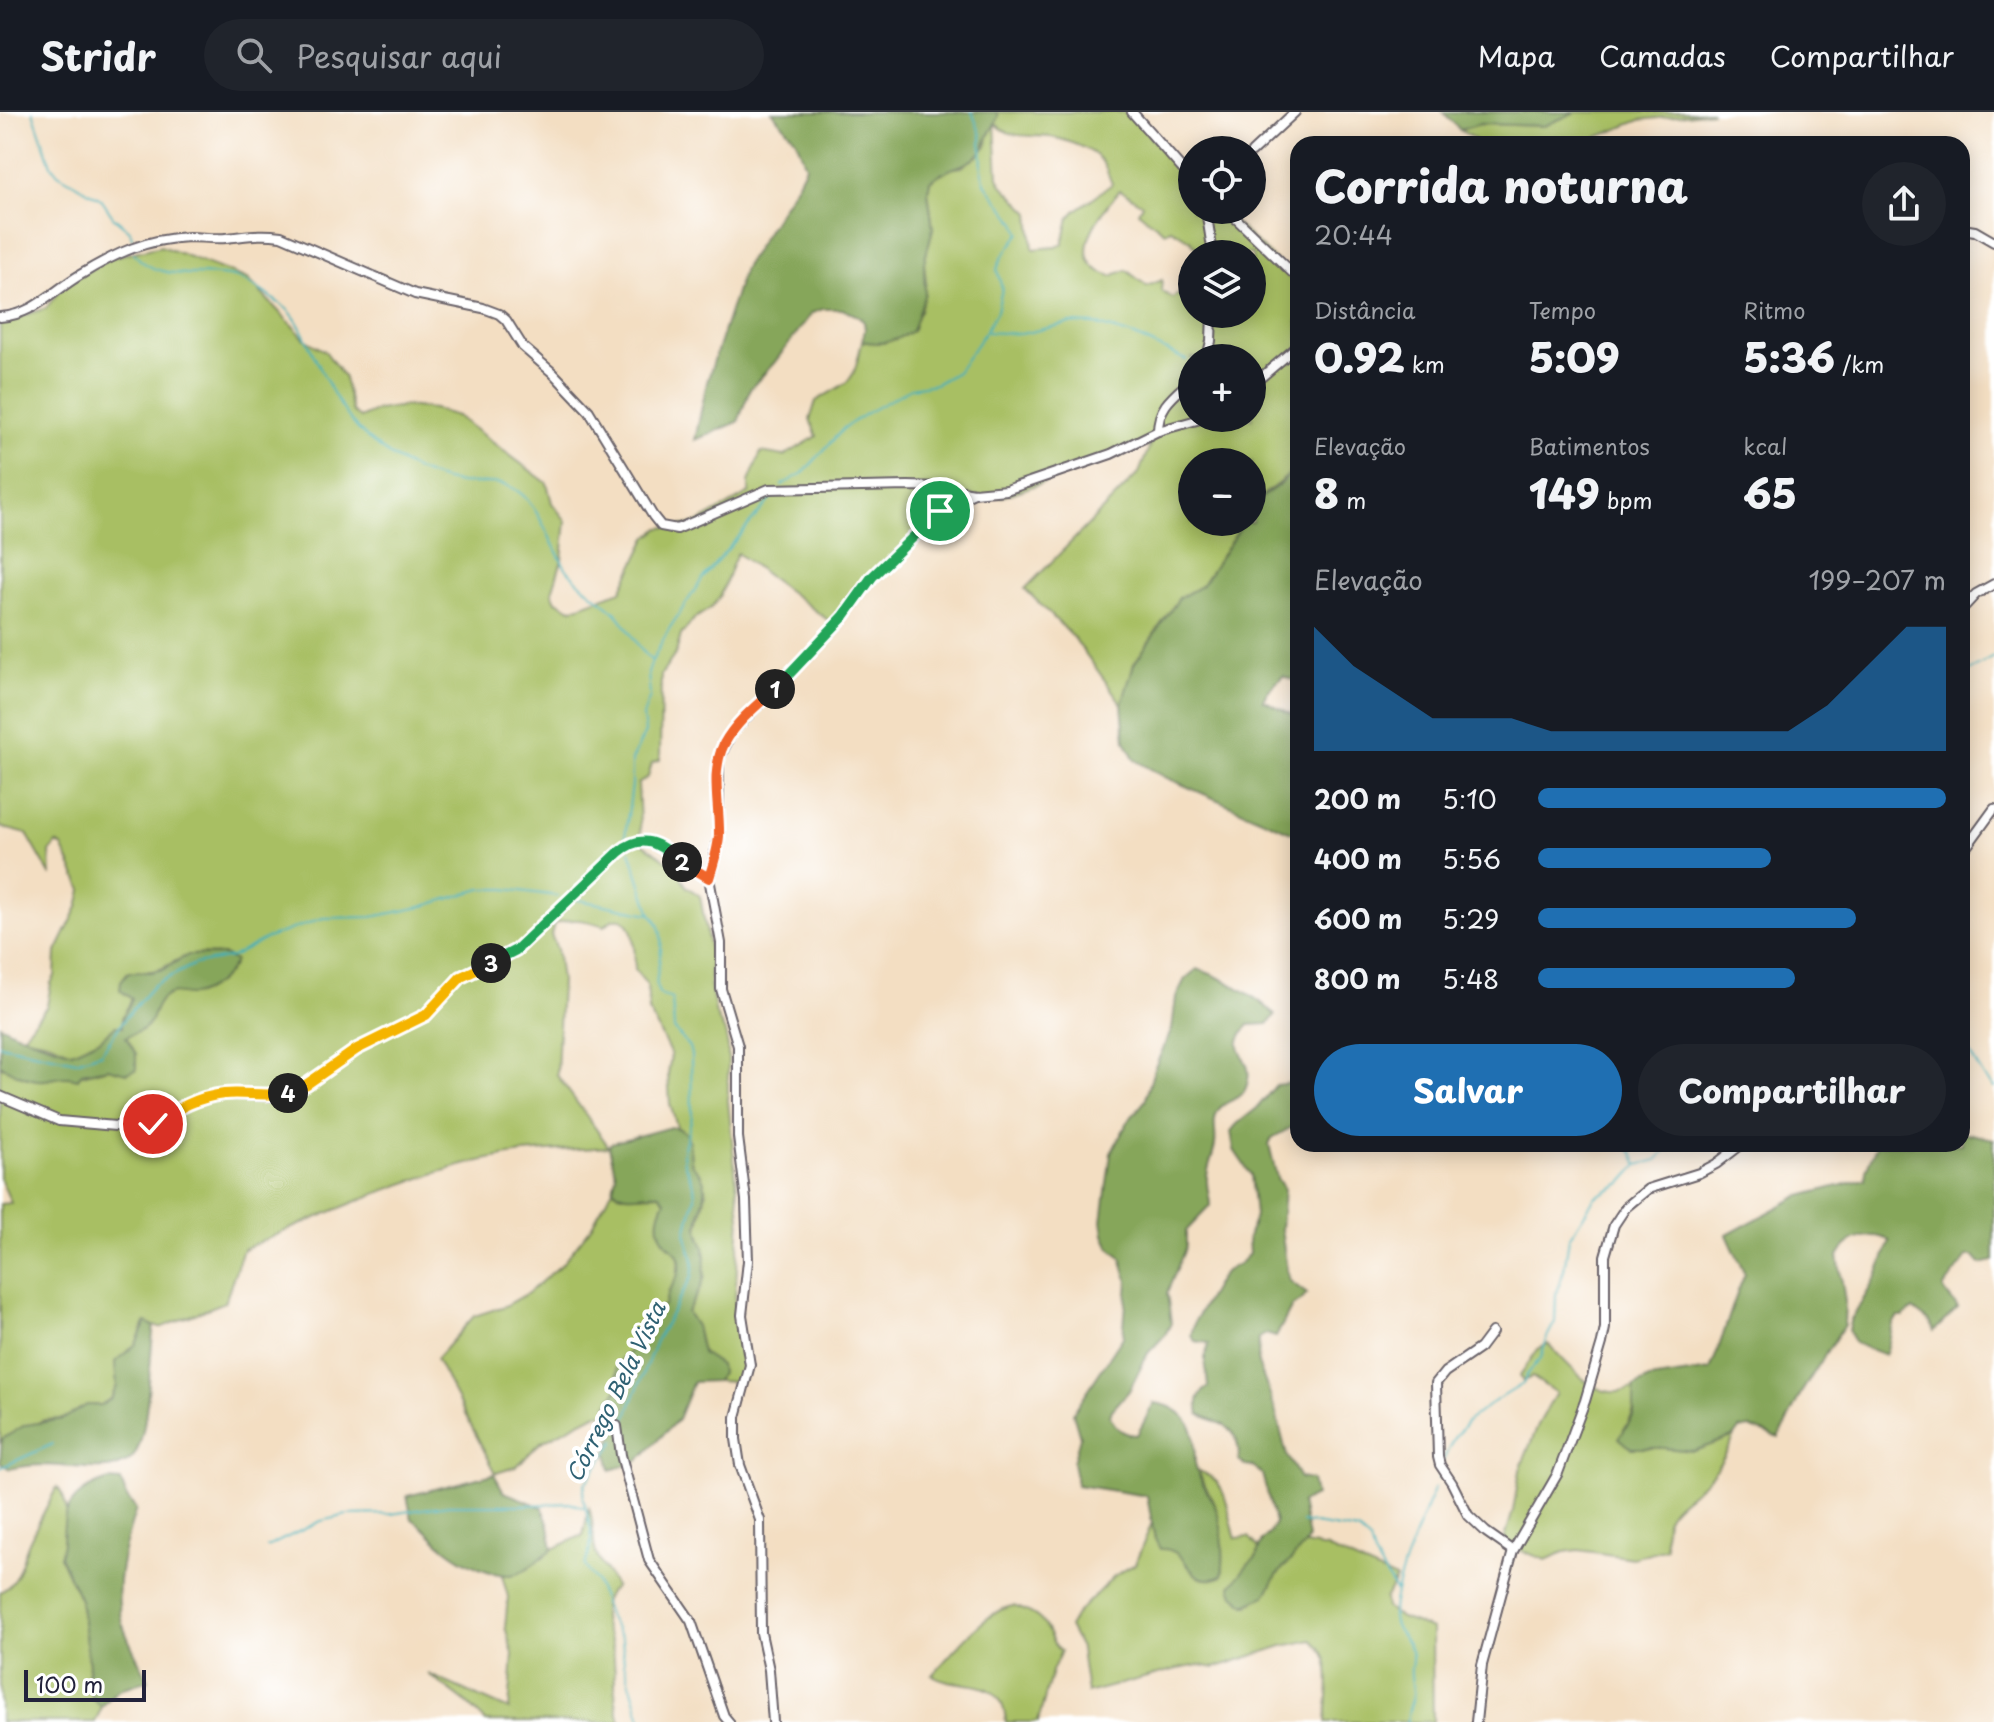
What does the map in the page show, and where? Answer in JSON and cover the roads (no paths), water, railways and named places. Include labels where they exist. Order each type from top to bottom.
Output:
[{"type":"street","points":[[1132,112],[1178,164]]},
{"type":"street","points":[[1266,139],[1295,112]]},
{"type":"street","points":[[1242,224],[1290,270]]},
{"type":"street","points":[[1970,230],[1994,242]]},
{"type":"street","points":[[0,317],[17,316],[35,307],[70,281],[134,246],[188,237],[224,238],[258,233],[281,236],[415,294],[499,314],[523,347],[574,393],[589,411],[646,505],[666,528],[677,529],[693,524],[769,489],[908,486],[974,493],[1006,490],[1111,454],[1158,431],[1178,425]]},
{"type":"street","points":[[1266,373],[1290,353]]},
{"type":"street","points":[[1158,431],[1164,404],[1178,392]]},
{"type":"street","points":[[773,1722],[769,1670],[761,1633],[760,1520],[740,1465],[736,1439],[736,1417],[750,1365],[742,1315],[748,1261],[746,1200],[738,1137],[738,1046],[721,989],[721,943],[709,878],[719,837],[717,768],[726,740],[844,616],[872,577],[948,505],[974,493]]},
{"type":"street","points":[[1970,600],[1994,584]]},
{"type":"street","points":[[1970,842],[1994,809]]},
{"type":"street","points":[[0,1096],[59,1121],[138,1128],[153,1124],[188,1103],[207,1097],[288,1093],[307,1084],[357,1049],[426,1015],[461,977],[516,950],[619,852],[635,842],[650,842],[664,848],[692,870],[709,878]]},
{"type":"street","points":[[1476,1722],[1482,1665],[1513,1551],[1558,1473],[1589,1389],[1605,1328],[1606,1246],[1620,1214],[1648,1189],[1699,1173],[1732,1152]]},
{"type":"street","points":[[1492,1332],[1480,1348],[1445,1372],[1436,1383],[1438,1457],[1468,1515],[1513,1551]]},
{"type":"street","points":[[617,1426],[621,1455],[649,1560],[691,1621],[724,1716],[729,1722]]},
{"type":"waterway","points":[[33,112],[51,165],[58,174],[101,199],[113,217],[130,231],[132,238]]},
{"type":"waterway","name":"Córrego Bela Vista","points":[[782,485],[803,473],[844,428],[865,414],[911,388],[935,384],[957,372],[997,311],[1002,289],[997,269],[1020,233],[1016,223],[986,185],[982,173],[981,135],[972,112]]},
{"type":"waterway","points":[[134,253],[155,269],[182,274],[225,275],[242,280],[284,307],[302,330],[324,376],[351,420],[369,440],[392,457],[446,480],[505,485],[519,492],[533,507],[566,568],[616,613],[652,661]]},
{"type":"waterway","points":[[987,332],[1021,334],[1070,323],[1095,324],[1135,336],[1178,356]]},
{"type":"waterway","name":"Córrego Bela Vista","points":[[625,837],[632,760],[645,732],[643,716],[650,696],[648,673],[652,661],[703,578],[776,493]]},
{"type":"waterway","points":[[1970,670],[1994,657]]},
{"type":"waterway","name":"Córrego Bela Vista","points":[[622,1428],[656,1341],[692,1276],[694,1264],[686,1233],[695,1197],[683,1152],[692,1116],[691,1055],[689,1047],[674,1029],[672,999],[661,995],[657,989],[661,935],[630,851]]},
{"type":"waterway","points":[[0,1045],[76,1061],[101,1053],[126,1017],[154,985],[195,964],[232,957],[265,939],[323,918],[372,917],[421,907],[481,889],[558,896]]},
{"type":"waterway","points":[[574,899],[650,914]]},
{"type":"waterway","points":[[1970,1054],[1994,1088]]},
{"type":"waterway","points":[[1632,1152],[1638,1165]]},
{"type":"waterway","points":[[1442,1462],[1454,1438],[1468,1421],[1523,1384],[1541,1358],[1555,1322],[1556,1294],[1569,1238],[1595,1197],[1622,1183],[1638,1165],[1657,1160],[1665,1152]]},
{"type":"waterway","name":"Córrego Bela Vista","points":[[615,1441],[585,1484],[583,1496],[591,1531],[585,1566],[597,1583],[609,1618],[622,1639],[624,1663],[642,1722]]},
{"type":"waterway","points":[[0,1468],[53,1444]]},
{"type":"waterway","points":[[1438,1479],[1440,1472]]},
{"type":"waterway","points":[[1408,1722],[1413,1696],[1412,1655],[1394,1623],[1394,1604],[1409,1552],[1435,1487]]},
{"type":"waterway","points":[[267,1547],[321,1521],[347,1515],[391,1514],[448,1505],[569,1503],[584,1507]]},
{"type":"waterway","points":[[1302,1522],[1358,1531],[1370,1541],[1374,1556],[1396,1592]]}]
